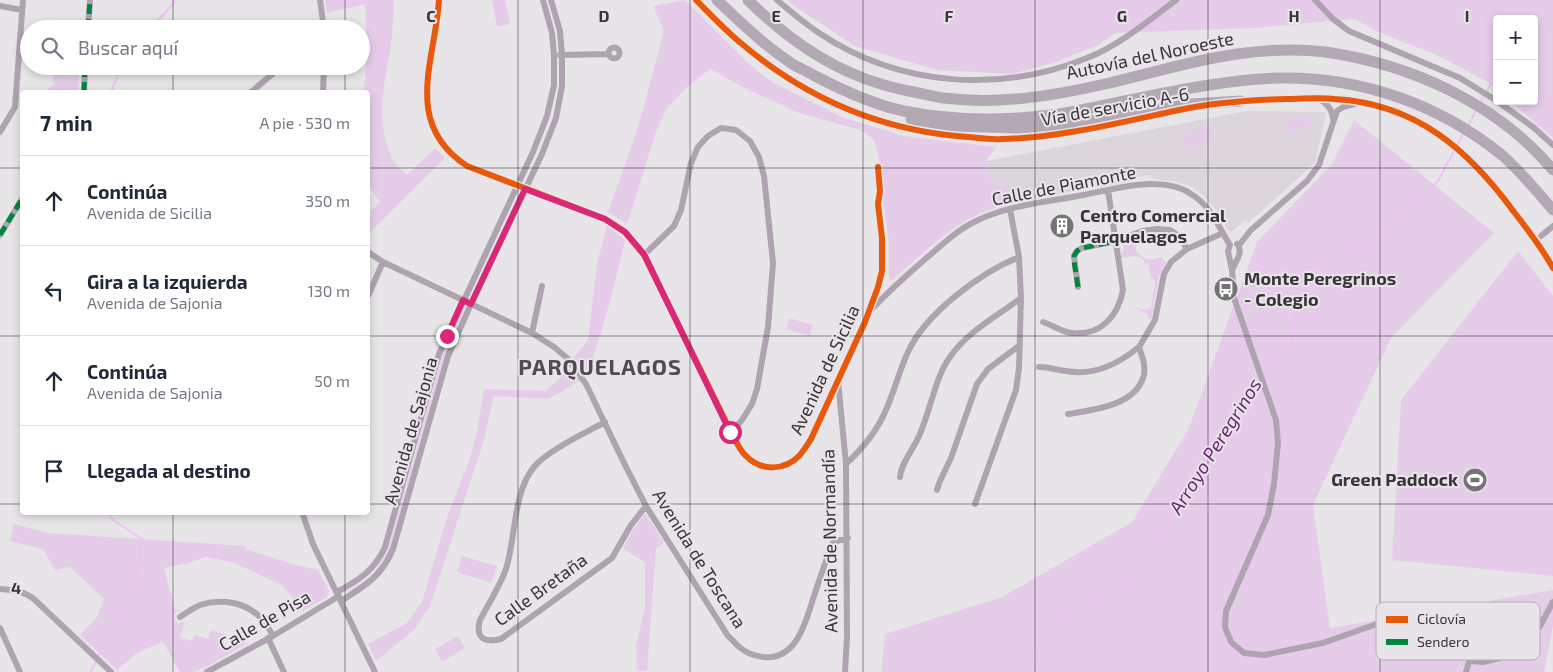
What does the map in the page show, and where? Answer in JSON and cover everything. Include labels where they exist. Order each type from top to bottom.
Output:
[{"type":"highway","points":[[717,0],[748,30],[791,63],[841,89],[903,111],[960,119],[1011,119],[1053,115],[1239,81],[1282,78],[1328,80],[1364,87],[1409,101],[1444,116],[1476,136],[1529,181],[1553,210]]},
{"type":"highway","name":"Autovía del Noroeste","points":[[748,0],[765,17],[804,47],[846,70],[884,85],[944,98],[1000,100],[1052,94],[1103,85],[1236,54],[1276,50],[1322,52],[1362,58],[1411,73],[1446,88],[1487,111],[1517,135],[1553,170]]},
{"type":"highway","points":[[903,111],[911,119],[950,126],[1019,128],[1086,122],[1191,104],[1241,101]]},
{"type":"street","points":[[21,20],[23,0]]},
{"type":"street","points":[[89,20],[90,0]]},
{"type":"street","points":[[320,0],[323,20]]},
{"type":"street","name":"Avenida de Sicilia","points":[[439,0],[426,98],[429,117],[435,134],[444,148],[467,166],[605,219],[625,232],[644,254],[730,432],[745,455],[756,464],[769,468],[781,467],[793,461],[801,454],[811,439],[870,311],[882,271],[878,167]]},
{"type":"street","name":"Avenida de Sajonia","points":[[339,596],[372,568],[385,547],[439,354],[533,152],[547,116],[554,85],[554,56],[552,33],[543,0]]},
{"type":"street","name":"Avenida de Sajonia","points":[[339,596],[368,584],[388,561],[448,356],[542,154],[556,118],[562,86],[562,55],[560,31],[551,0]]},
{"type":"street","name":"Vía de servicio A-6","points":[[696,0],[741,44],[782,75],[832,104],[890,125],[940,135],[1001,140],[1054,134],[1241,101],[1336,98],[1388,108],[1420,122],[1454,145],[1472,161],[1529,231],[1553,268]]},
{"type":"street","points":[[776,0],[819,33],[853,52],[899,70],[942,79],[1000,80],[1047,72],[1088,58],[1114,44],[1176,0]]},
{"type":"street","points":[[1315,0],[1333,19],[1349,31],[1460,78],[1493,99]]},
{"type":"street","points":[[0,6],[22,10]]},
{"type":"street","points":[[0,132],[15,107],[20,38]]},
{"type":"street","points":[[554,56],[608,54]]},
{"type":"street","points":[[84,90],[85,75]]},
{"type":"street","points":[[253,90],[271,75]]},
{"type":"street","points":[[322,90],[323,75]]},
{"type":"street","points":[[1319,98],[1328,105],[1332,112],[1333,123]]},
{"type":"street","points":[[1239,245],[1252,230],[1307,181],[1319,166],[1337,111],[1343,107],[1362,103]]},
{"type":"street","points":[[1503,105],[1533,127],[1553,145]]},
{"type":"street","points":[[644,254],[674,226],[681,210],[691,163],[698,147],[708,136],[721,128],[736,130],[750,141],[760,157],[764,176],[773,263],[768,327],[757,389],[752,404],[742,420],[730,432]]},
{"type":"street","name":"Calle de Piamonte","points":[[870,311],[898,282],[962,229],[992,214],[1010,209],[1108,190],[1149,184],[1166,185],[1191,193],[1214,216],[1230,245]]},
{"type":"street","points":[[1043,322],[1071,333],[1095,330],[1106,324],[1120,304],[1123,290],[1108,190]]},
{"type":"street","points":[[0,235],[20,202]]},
{"type":"street","points":[[975,504],[1016,390],[1020,368],[1021,298],[1019,257],[1010,209]]},
{"type":"street","points":[[1546,256],[1541,236],[1553,226]]},
{"type":"street","points":[[1078,287],[1074,261],[1077,251],[1082,248],[1116,241],[1142,231],[1157,229],[1170,230],[1180,237],[1187,249]]},
{"type":"street","name":"Vía de servicio A-6","points":[[1529,231],[1536,236],[1541,236]]},
{"type":"street","points":[[1039,367],[1067,371],[1095,371],[1120,361],[1140,347],[1156,320],[1164,274],[1171,262],[1187,249],[1223,233]]},
{"type":"street","points":[[1239,245],[1235,243],[1230,245],[1228,249],[1234,298],[1276,420],[1278,443],[1274,484],[1268,515],[1226,611],[1225,627],[1232,642],[1244,653],[1264,656],[1323,642],[1376,624]]},
{"type":"street","points":[[1232,270],[1241,250],[1239,245]]},
{"type":"street","points":[[1229,254],[1233,256],[1238,255]]},
{"type":"street","name":"Avenida de Toscana","points":[[370,256],[532,333],[560,353],[578,372],[594,397],[604,422],[646,506],[728,636],[742,650],[756,656],[768,658],[779,656],[788,651],[797,640],[805,624],[832,542],[848,538]]},
{"type":"street","points":[[846,464],[864,446],[875,431],[908,351],[920,330],[935,314],[984,274],[1001,264],[1019,257]]},
{"type":"street","points":[[370,291],[383,262]]},
{"type":"street","name":"Calle de Piamonte","points":[[878,287],[898,282]]},
{"type":"street","points":[[532,333],[542,286]]},
{"type":"street","points":[[900,477],[900,470],[920,435],[943,368],[950,357],[974,333],[1021,298]]},
{"type":"street","points":[[937,490],[951,458],[977,384],[988,369],[1020,345]]},
{"type":"street","points":[[1068,414],[1115,404],[1127,398],[1138,388],[1144,378],[1145,368],[1140,347]]},
{"type":"street","name":"Avenida de Normandía","points":[[838,380],[846,464],[848,538],[845,672]]},
{"type":"street","name":"Calle Bretaña","points":[[604,422],[547,455],[535,465],[526,477],[520,492],[512,544],[505,571],[480,620],[478,627],[479,635],[484,640],[501,639],[612,558],[630,525],[646,506]]},
{"type":"street","points":[[303,515],[313,544],[375,672]]},
{"type":"street","points":[[0,588],[26,593],[111,672]]},
{"type":"street","name":"Calle de Pisa","points":[[206,672],[271,637],[339,596]]},
{"type":"street","points":[[180,617],[199,606],[216,602],[233,602],[250,609],[262,620],[271,637],[284,672]]},
{"type":"street","points":[[1540,626],[1553,602]]},
{"type":"street","points":[[0,628],[20,672]]},
{"type":"street","points":[[1466,672],[1469,661],[1483,662],[1492,660]]},
{"type":"shaded area","points":[[325,0],[394,0],[391,47],[382,103],[382,117],[387,144],[393,160],[407,175],[435,148],[445,158],[370,232],[370,212],[380,202],[370,188],[370,90],[364,90],[365,75],[370,75],[370,20],[366,20],[365,4],[327,13]]},
{"type":"shaded area","points":[[492,0],[505,0],[510,24],[497,27]]},
{"type":"shaded area","points":[[685,0],[747,62],[770,81],[842,117],[904,136],[996,147],[986,161],[987,178],[1013,190],[1017,201],[993,209],[958,225],[891,281],[889,278],[889,242],[882,195],[881,167],[872,138],[860,130],[799,113],[742,87],[710,69],[688,86],[667,108],[656,132],[627,224],[608,212],[637,131],[664,31],[653,6]]},
{"type":"shaded area","points":[[788,0],[1553,0],[1553,138],[1515,105],[1538,105],[1538,15],[1493,15],[1493,86],[1435,54],[1372,29],[1355,19],[1254,28],[1116,33],[1098,45],[1056,62],[1012,74],[937,70],[855,46],[794,6]]},
{"type":"shaded area","points":[[53,75],[79,75],[78,90],[47,90],[55,83]]},
{"type":"shaded area","points":[[1247,111],[1326,112],[1315,163],[1248,223],[1246,220],[1230,233],[1216,210],[1205,197],[1192,187],[1177,182],[1154,179],[1147,175],[1131,179],[1129,182],[1017,201],[1013,190],[987,178],[986,161]]},
{"type":"shaded area","points":[[1306,112],[1312,124],[1291,134],[1285,122]]},
{"type":"shaded area","points":[[1354,120],[1494,233],[1391,338],[1313,505],[1330,628],[1376,620],[1376,660],[1540,660],[1540,602],[1483,602],[1553,590],[1553,626],[1544,672],[881,672],[885,634],[1002,597],[1132,522],[1188,430],[1257,242],[1332,164]]},
{"type":"shaded area","points":[[1209,123],[1216,139],[1187,152],[1180,136]]},
{"type":"shaded area","points":[[607,226],[625,240],[612,295],[591,365],[584,372],[574,357],[588,340],[597,263]]},
{"type":"shaded area","points":[[1134,238],[1137,253],[1148,260],[1162,257],[1166,263],[1159,276],[1151,320],[1147,314],[1133,306],[1145,310],[1151,306],[1155,281],[1151,278],[1148,263],[1145,264],[1143,259],[1137,256],[1121,258],[1123,247]]},
{"type":"shaded area","name":"Green Paddock","points":[[1518,251],[1553,296],[1553,576],[1392,560],[1401,400]]},
{"type":"shaded area","points":[[462,310],[464,311],[445,355],[390,548],[383,562],[373,575],[361,586],[346,593],[370,577],[389,547],[443,354]]},
{"type":"shaded area","points":[[789,318],[813,325],[810,336],[786,329]]},
{"type":"shaded area","points":[[570,368],[580,381],[548,399],[494,396],[484,440],[430,606],[414,630],[376,661],[368,644],[407,623],[422,602],[446,520],[469,461],[477,432],[484,389],[546,391]]},
{"type":"shaded area","points":[[644,514],[647,515],[664,543],[656,549],[647,671],[637,670],[636,645],[645,607],[645,563],[623,548]]},
{"type":"shaded area","points":[[14,524],[48,533],[246,546],[246,549],[292,564],[318,570],[329,591],[327,597],[303,611],[282,585],[232,562],[206,557],[164,568],[175,610],[181,609],[181,611],[177,611],[174,614],[174,620],[179,624],[185,621],[180,637],[192,641],[195,635],[208,639],[211,630],[225,634],[222,647],[231,649],[234,639],[248,643],[210,665],[193,672],[180,672],[163,642],[137,653],[117,670],[80,635],[97,617],[104,599],[70,567],[55,570],[43,549],[10,541]]},
{"type":"shaded area","points":[[462,556],[497,566],[491,583],[457,572]]},
{"type":"shaded area","points":[[458,636],[465,648],[442,662],[435,649]]},
{"type":"waterway","points":[[158,20],[174,3],[174,0]]},
{"type":"waterway","name":"Arroyo Peregrinos","points":[[1495,0],[1498,15]]},
{"type":"waterway","points":[[112,90],[118,75]]},
{"type":"waterway","name":"Arroyo Peregrinos","points":[[1481,102],[1493,80]]},
{"type":"waterway","name":"Arroyo Peregrinos","points":[[1468,126],[1476,110]]},
{"type":"waterway","name":"Arroyo Peregrinos","points":[[1261,372],[1292,342],[1299,272],[1375,241],[1438,181],[1464,132]]},
{"type":"waterway","name":"Arroyo Peregrinos","points":[[1034,672],[1029,635],[1128,585],[1258,376]]},
{"type":"waterway","points":[[98,657],[133,596],[142,539],[113,520],[109,515]]},
{"type":"waterway","points":[[90,672],[96,662]]},
{"type":"marked path","points":[[89,20],[90,0]]},
{"type":"marked path","points":[[84,90],[85,75]]},
{"type":"marked path","points":[[0,235],[20,202]]},
{"type":"marked path","points":[[1078,287],[1074,261],[1077,251],[1082,248],[1116,241]]},
{"type":"cycle path","points":[[439,0],[427,90],[429,111],[435,131],[447,149],[467,166],[605,219],[625,232],[644,255],[739,447],[751,461],[765,467],[780,467],[794,460],[811,439],[865,322],[882,271],[878,167]]},
{"type":"cycle path","points":[[696,0],[730,34],[767,64],[819,96],[847,109],[876,119],[936,134],[989,139],[1025,138],[1096,128],[1201,106],[1262,100],[1329,98],[1364,103],[1391,110],[1415,120],[1438,134],[1478,168],[1540,246],[1553,268]]},
{"type":"place","name":"Centro Comercial Parquelagos","points":[[1062,226]]},
{"type":"place","name":"Monte Peregrinos - Colegio","points":[[1226,289]]},
{"type":"place","name":"Green Paddock","points":[[1475,480]]},
{"type":"district","name":"PARQUELAGOS","points":[[600,367]]},
{"type":"route","points":[[447,336],[463,300],[471,304],[525,189],[605,219],[625,232],[644,254],[730,432]]}]
